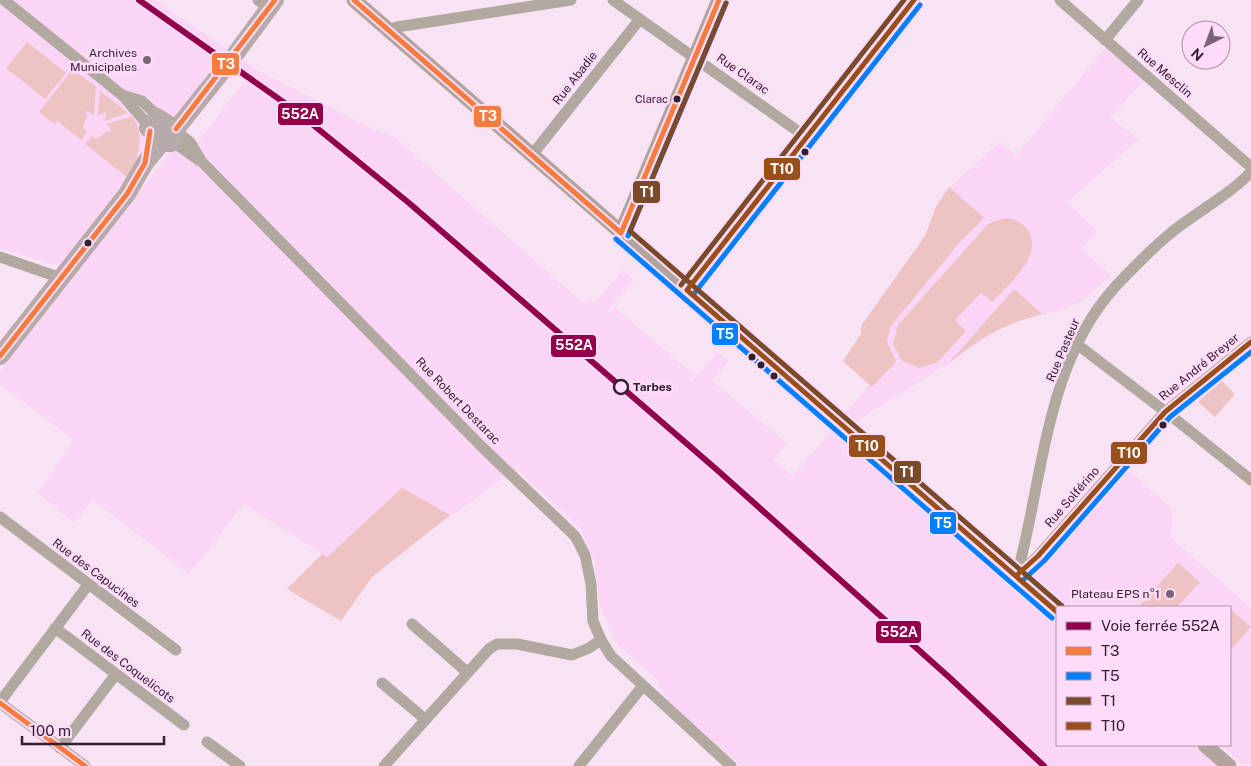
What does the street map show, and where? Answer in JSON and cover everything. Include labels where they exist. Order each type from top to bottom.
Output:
[{"type":"main road","points":[[354,0],[1017,575],[1056,611]]},
{"type":"main road","points":[[621,233],[719,0]]},
{"type":"main road","points":[[236,53],[265,1]]},
{"type":"main road","points":[[0,356],[127,194],[164,131],[224,69]]},
{"type":"main road","points":[[1206,746],[1229,766]]},
{"type":"street","name":"Rue Robert Destarac","points":[[4,0],[122,94],[142,101],[164,131],[202,162],[483,448],[576,536],[585,555],[591,584],[593,621],[601,640],[611,656],[642,687],[731,766]]},
{"type":"street","points":[[388,30],[396,27],[571,0]]},
{"type":"street","name":"Rue Clarac","points":[[613,0],[696,57],[806,137]]},
{"type":"street","points":[[687,290],[914,0]]},
{"type":"street","name":"Rue Mesclin","points":[[1060,0],[1251,167]]},
{"type":"street","points":[[1105,40],[1138,0]]},
{"type":"street","name":"Rue Abadie","points":[[532,155],[640,19]]},
{"type":"street","name":"Rue Pasteur","points":[[1017,575],[1026,544],[1051,419],[1078,345],[1094,313],[1147,255],[1172,232],[1251,172]]},
{"type":"street","points":[[0,257],[61,278]]},
{"type":"street","name":"Rue André Breyer","points":[[1165,412],[1251,342]]},
{"type":"street","points":[[1078,345],[1251,480]]},
{"type":"street","name":"Rue Solférino","points":[[1017,575],[1038,556],[1165,412]]},
{"type":"street","name":"Rue des Capucines","points":[[0,517],[176,650]]},
{"type":"street","points":[[85,766],[0,702],[88,585]]},
{"type":"street","points":[[412,624],[467,672]]},
{"type":"street","name":"Rue des Coquelicots","points":[[55,628],[184,725]]},
{"type":"street","points":[[384,766],[489,648],[497,644],[517,644],[572,655],[589,648],[601,640]]},
{"type":"street","points":[[60,748],[116,674]]},
{"type":"street","points":[[382,683],[425,719]]},
{"type":"street","points":[[579,766],[642,687]]},
{"type":"street","points":[[207,742],[240,766]]},
{"type":"shaded area","points":[[0,0],[155,0],[257,70],[375,130],[392,135],[585,305],[590,300],[595,302],[623,270],[634,280],[607,311],[610,313],[614,307],[693,374],[689,380],[691,382],[718,352],[728,361],[712,381],[787,443],[774,460],[793,476],[834,428],[1056,624],[1056,746],[1194,746],[1218,766],[742,766],[670,705],[656,678],[617,644],[600,605],[594,560],[580,528],[516,469],[407,548],[364,523],[327,557],[244,504],[189,574],[92,499],[74,523],[38,493],[74,440],[0,384],[0,371],[187,131],[198,142],[245,81],[218,61],[60,266],[0,249]],"holes":[[[96,87],[91,112],[86,111],[87,118],[81,140],[56,120]],[[131,116],[138,129],[127,177],[86,144],[106,132],[112,132],[110,127]]]},
{"type":"shaded area","points":[[27,42],[66,73],[45,99],[6,68]]},
{"type":"shaded area","points":[[1107,46],[1144,80],[1110,118],[1139,139],[1067,202],[1097,231],[1081,249],[1111,275],[1081,302],[1054,312],[1015,321],[998,329],[948,364],[867,414],[857,423],[846,413],[869,385],[843,361],[861,334],[861,326],[925,236],[936,207],[947,190],[1000,142],[1016,156]]},
{"type":"shaded area","points":[[73,69],[96,87],[94,115],[86,111],[87,117],[83,128],[87,132],[81,140],[57,121],[54,124],[39,112]]},
{"type":"shaded area","points":[[100,91],[128,113],[105,121],[106,112],[98,115]]},
{"type":"shaded area","points":[[132,116],[139,131],[140,139],[138,155],[127,177],[85,144],[92,136],[96,139],[106,132],[112,132],[107,124]]},
{"type":"shaded area","points":[[949,187],[984,218],[960,242],[890,327],[887,342],[896,362],[872,387],[843,361],[861,334],[861,326],[925,236],[936,207]]},
{"type":"shaded area","points":[[1005,218],[1020,222],[1030,234],[1031,252],[1021,271],[993,302],[981,293],[955,320],[966,331],[938,362],[920,368],[902,361],[893,344],[898,325],[988,224]]},
{"type":"shaded area","points":[[1014,289],[1042,314],[992,333],[948,364]]},
{"type":"shaded area","points":[[1222,381],[1235,394],[1215,417],[1198,402]]},
{"type":"shaded area","points":[[1125,467],[1172,509],[1171,538],[1251,608],[1251,764],[1242,764],[1221,746],[1231,746],[1231,606],[1065,606],[1030,575]]},
{"type":"shaded area","points":[[402,488],[450,515],[372,577],[341,621],[287,589],[322,554],[327,557]]},
{"type":"shaded area","name":"Plateau EPS n°1","points":[[1178,563],[1200,582],[1178,606],[1140,605]]},
{"type":"shaded area","points":[[1231,610],[1251,627],[1231,650]]},
{"type":"rail line","name":"552A","points":[[139,0],[296,111],[409,203],[716,469],[950,678],[1044,766]]},
{"type":"transit line","name":"T3","points":[[176,129],[275,0]]},
{"type":"transit line","name":"T3","points":[[354,0],[621,233]]},
{"type":"transit line","name":"T3","points":[[621,233],[719,0]]},
{"type":"transit line","name":"T1","points":[[681,285],[904,0]]},
{"type":"transit line","name":"T10","points":[[914,0],[687,290],[1056,611]]},
{"type":"transit line","name":"T5","points":[[628,236],[726,3]]},
{"type":"transit line","name":"T1","points":[[726,3],[630,231],[1062,606]]},
{"type":"transit line","name":"T5","points":[[693,295],[920,5]]},
{"type":"transit line","name":"T3","points":[[0,356],[127,194],[145,163],[150,131]]},
{"type":"transit line","name":"T5","points":[[616,239],[1052,618]]},
{"type":"transit line","name":"T10","points":[[1017,575],[1038,556],[1165,412],[1251,342]]},
{"type":"transit line","name":"T5","points":[[1022,581],[1044,561],[1170,417],[1251,352]]},
{"type":"transit line","name":"T3","points":[[0,703],[85,766]]},
{"type":"place","name":"Archives Municipales","points":[[147,60]]},
{"type":"place","name":"Clarac","points":[[677,99]]},
{"type":"place","name":"Tarbes","points":[[621,387]]},
{"type":"place","name":"Plateau EPS n°1","points":[[1170,594]]}]
